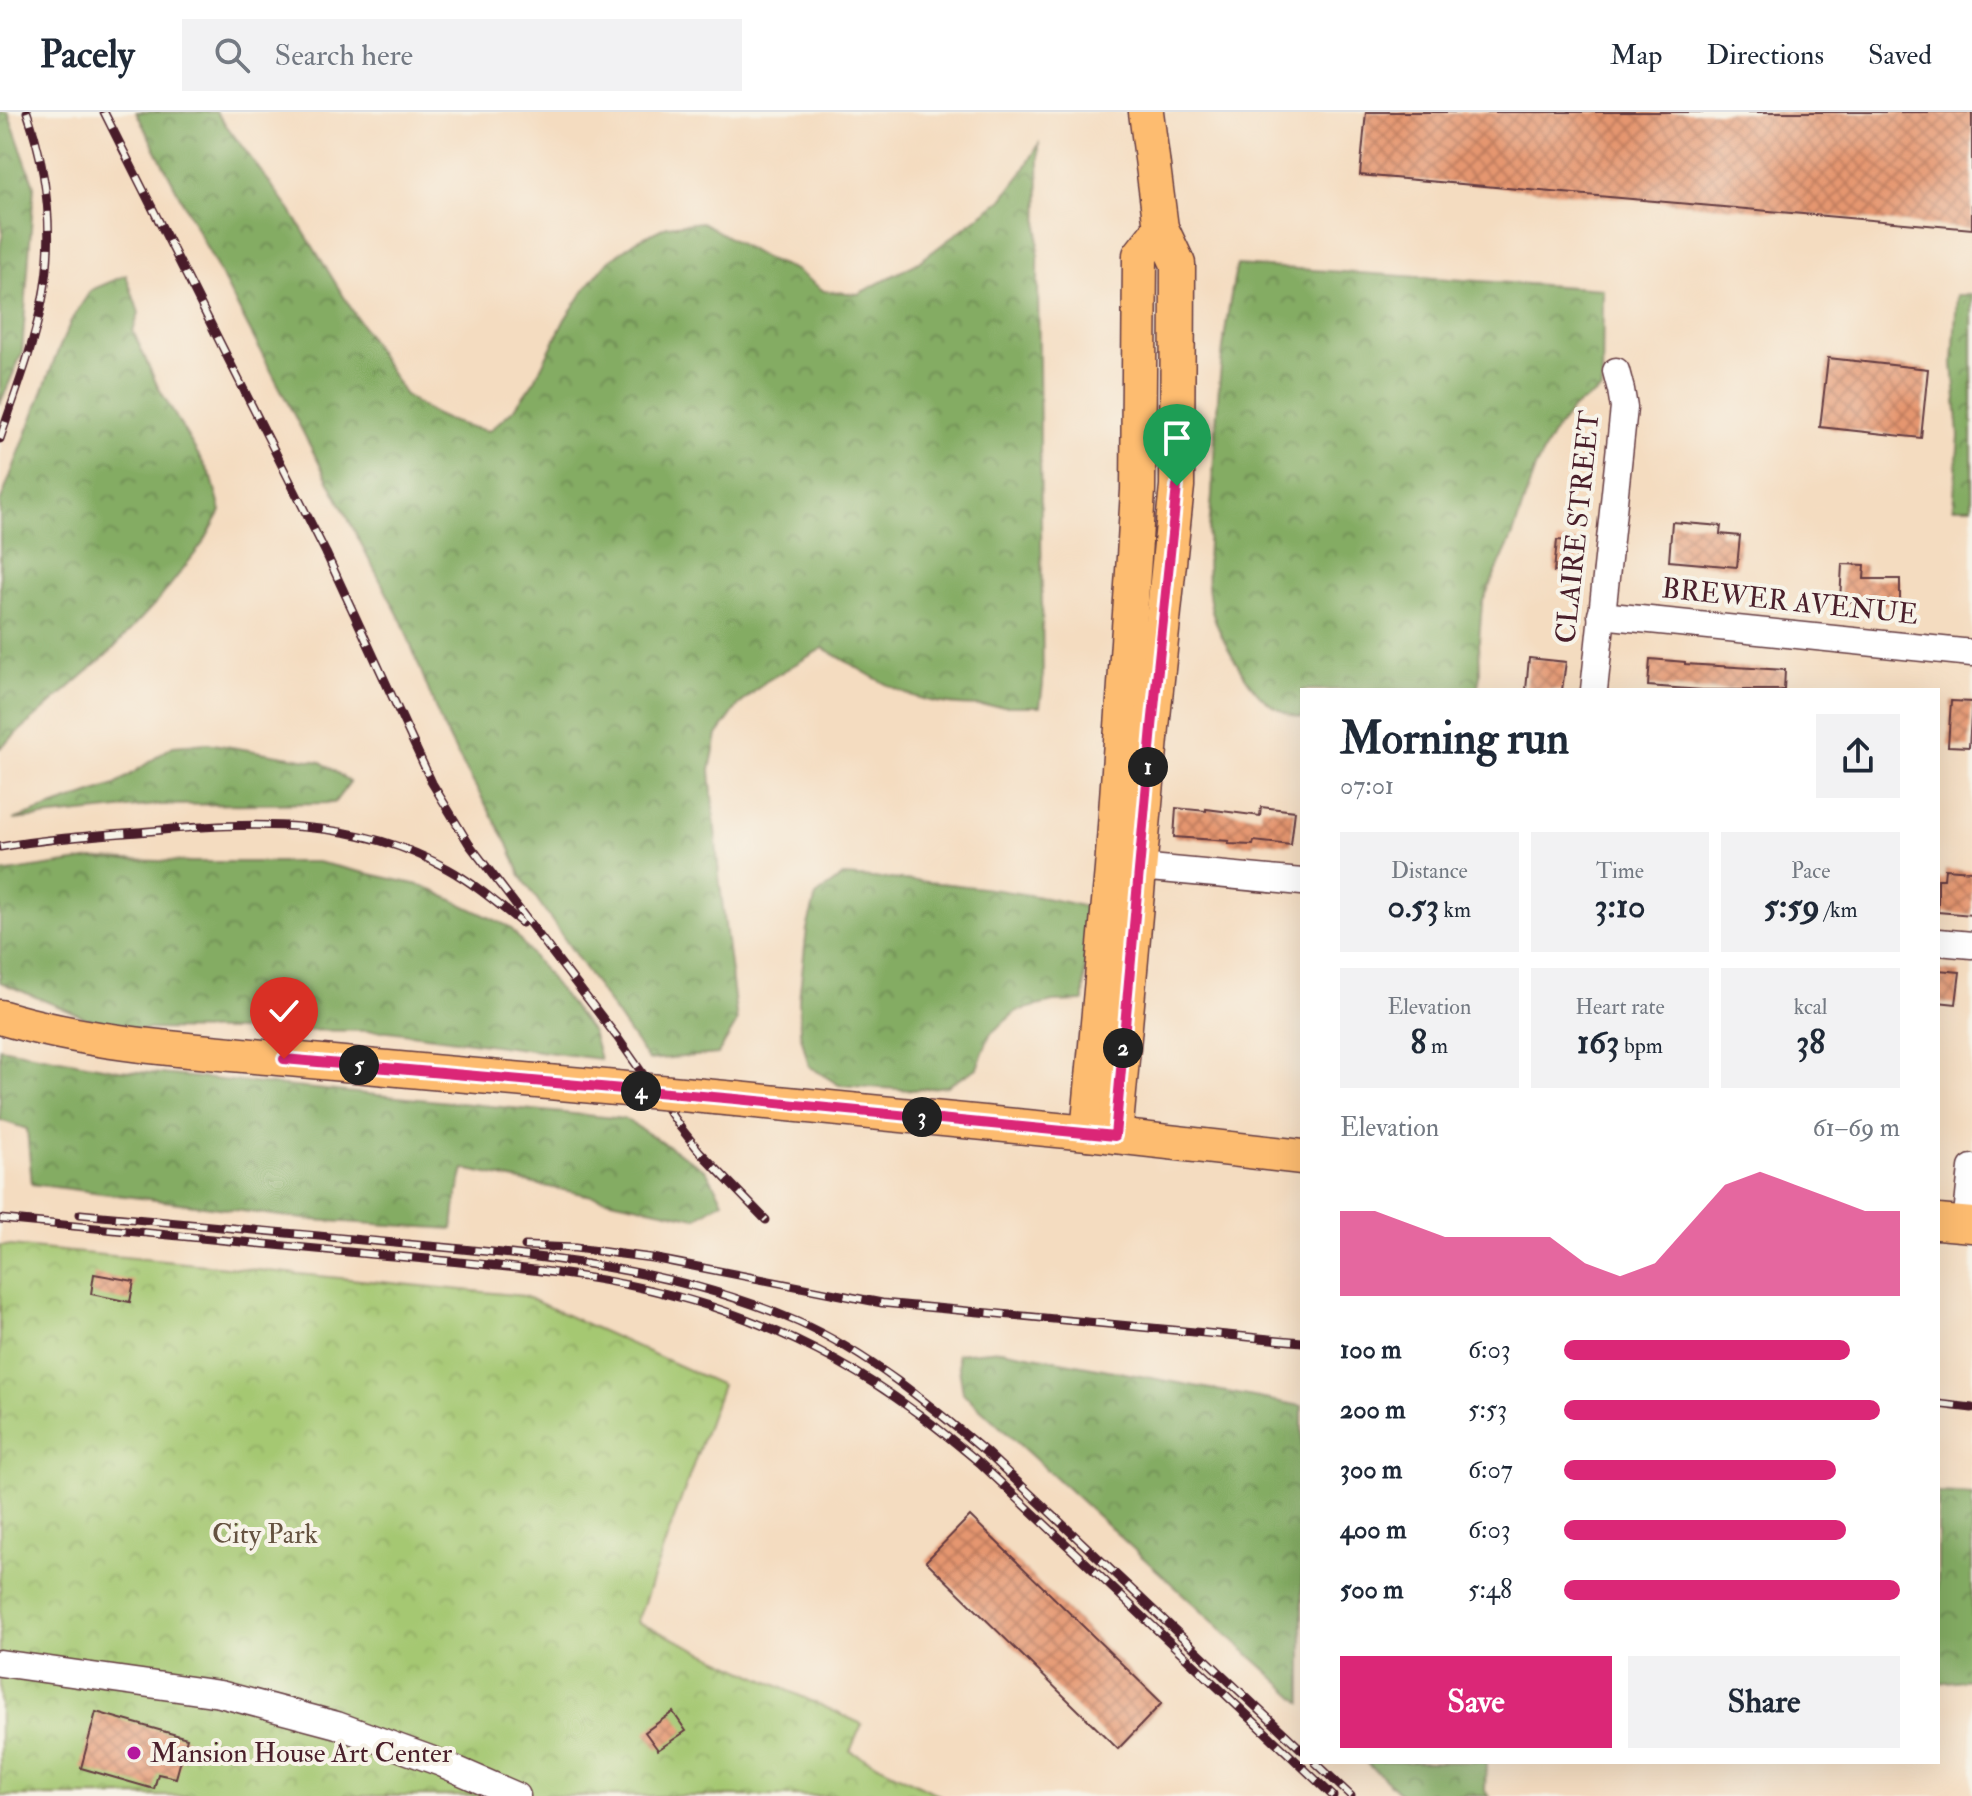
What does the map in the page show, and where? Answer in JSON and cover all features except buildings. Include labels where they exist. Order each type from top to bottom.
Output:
[{"type":"main road","points":[[1102,1135],[1139,867],[1177,486],[1178,264],[1161,228],[1146,112]]},
{"type":"main road","points":[[1102,1135],[1112,869],[1138,490],[1140,255],[1161,228]]},
{"type":"main road","points":[[0,1017],[32,1027],[181,1050],[736,1099],[1300,1157]]},
{"type":"street","name":"CLAIRE STREET","points":[[1594,688],[1624,408],[1616,371]]},
{"type":"street","name":"BREWER AVENUE","points":[[1601,615],[1972,653]]},
{"type":"street","points":[[1139,867],[1300,882]]},
{"type":"street","points":[[1940,942],[1972,945]]},
{"type":"street","points":[[1959,1224],[1972,1168]]},
{"type":"street","points":[[0,1663],[229,1696],[337,1725],[441,1763],[517,1796]]},
{"type":"green space","points":[[0,112],[8,112],[34,186],[22,353],[0,404],[0,248],[3,232],[0,216]]},
{"type":"green space","points":[[136,112],[216,112],[291,211],[404,394],[444,418],[489,431],[515,408],[535,380],[565,319],[586,288],[608,261],[636,241],[667,226],[702,222],[762,257],[795,270],[824,291],[858,294],[919,262],[1001,200],[1039,144],[1043,684],[1040,706],[962,705],[916,697],[823,648],[765,682],[738,706],[717,735],[710,770],[737,1022],[718,1054],[648,1060],[521,876],[508,844],[440,720],[402,622]]},
{"type":"green space","points":[[1237,265],[1603,289],[1602,390],[1573,408],[1552,436],[1535,468],[1513,535],[1482,603],[1477,688],[1300,688],[1300,717],[1276,708],[1252,686],[1221,634],[1209,597],[1208,538],[1226,322]]},
{"type":"green space","points":[[126,275],[139,313],[133,331],[157,385],[212,478],[221,511],[204,542],[161,597],[112,650],[0,748],[0,503],[72,319],[91,290]]},
{"type":"green space","points":[[1957,295],[1972,295],[1972,507],[1953,507],[1959,436],[1953,363]]},
{"type":"green space","points":[[207,743],[321,762],[350,782],[334,803],[157,805],[13,820],[115,785],[173,746]]},
{"type":"green space","points":[[93,859],[317,862],[423,886],[510,927],[592,1032],[600,1059],[388,1031],[122,1029],[86,1018],[0,982],[0,873]]},
{"type":"green space","points":[[843,876],[996,890],[1086,907],[1084,1001],[1053,1002],[1017,1011],[990,1034],[977,1068],[947,1086],[912,1090],[839,1085],[809,1066],[800,1032],[799,999],[807,929],[816,896]]},
{"type":"green space","points":[[0,1048],[119,1070],[625,1119],[706,1170],[723,1201],[696,1218],[464,1169],[453,1229],[312,1220],[32,1184],[27,1129],[0,1120]]},
{"type":"green space","name":"City Park","points":[[0,1245],[524,1296],[722,1385],[637,1622],[862,1724],[850,1751],[941,1796],[0,1796]]},
{"type":"green space","points":[[1001,1350],[1300,1406],[1300,1701],[963,1393],[957,1354]]},
{"type":"green space","points":[[1940,1493],[1972,1495],[1972,1679],[1940,1683]]},
{"type":"green space","points":[[1368,1764],[1486,1764],[1485,1791],[1489,1796],[1403,1796]]},
{"type":"railway","points":[[0,439],[34,336],[48,254],[44,182],[27,112]]},
{"type":"railway","points":[[104,112],[326,553],[432,783],[469,844],[617,1037],[680,1127],[766,1220]]},
{"type":"railway","points":[[0,847],[76,837],[227,826],[265,825],[341,832],[413,852],[448,869],[522,923]]},
{"type":"railway","points":[[80,1214],[497,1253],[600,1266],[701,1288],[798,1322],[873,1364],[987,1453],[1300,1748]]},
{"type":"railway","points":[[0,1219],[567,1274],[705,1304],[771,1329],[834,1360],[894,1396],[980,1463],[1333,1796]]},
{"type":"railway","points":[[525,1246],[575,1248],[652,1258],[882,1303],[1300,1342]]},
{"type":"railway","points":[[1940,1404],[1972,1408]]},
{"type":"railway","points":[[1317,1764],[1351,1796]]},
{"type":"place","name":"Mansion House Art Center","points":[[134,1753]]},
{"type":"route","points":[[284,1059],[1115,1136],[1177,486]]}]
